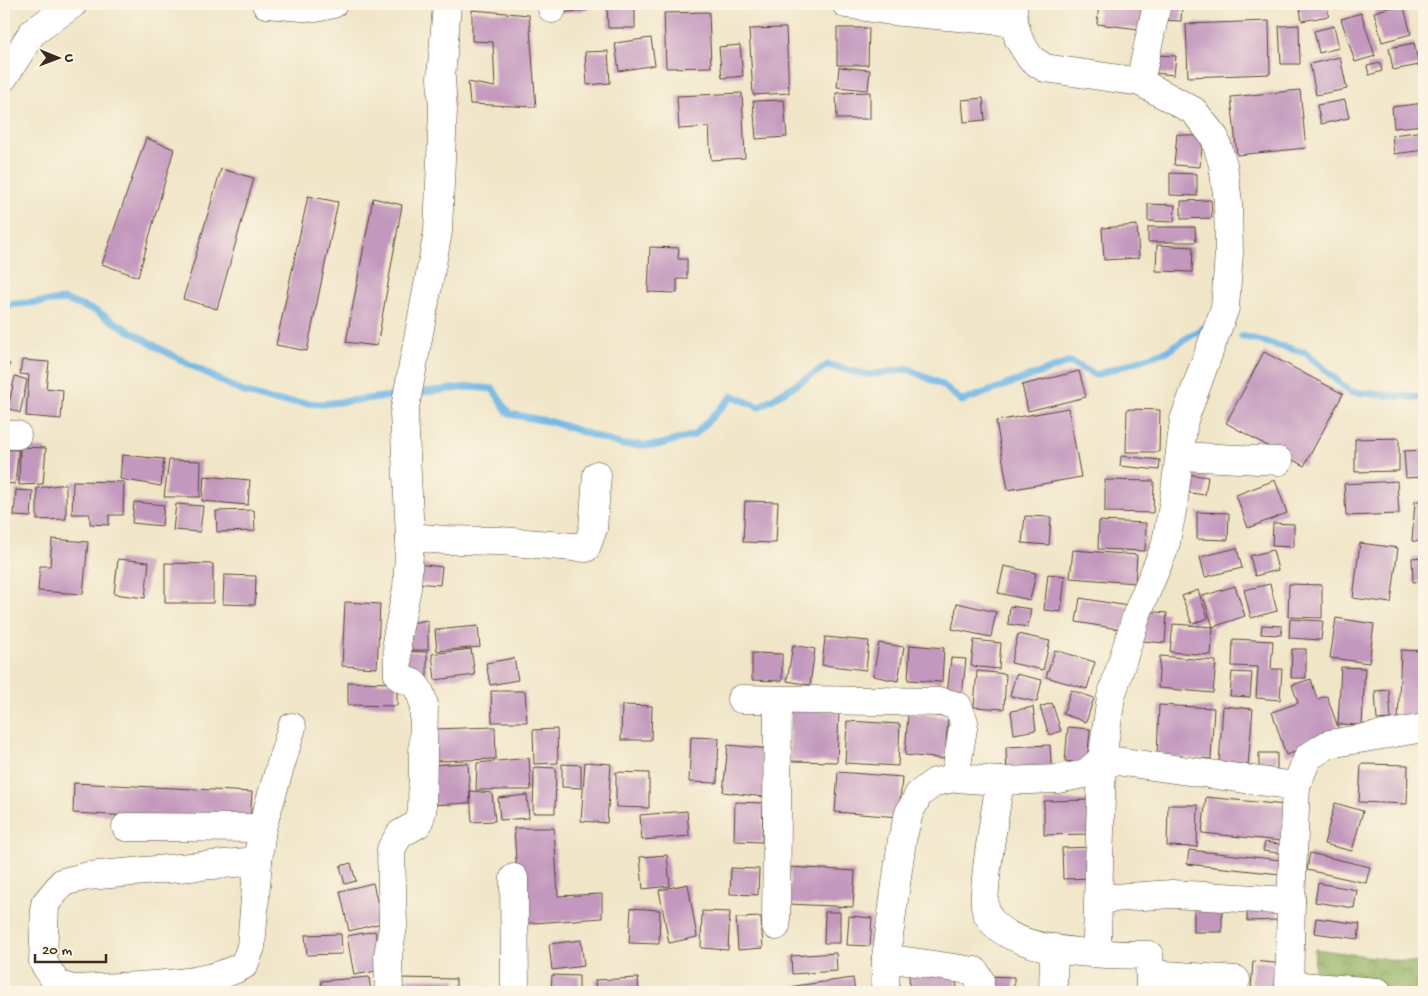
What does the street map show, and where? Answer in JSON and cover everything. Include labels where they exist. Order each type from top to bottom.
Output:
[{"type":"street","points":[[4,77],[32,33],[73,4]]},
{"type":"street","points":[[266,4],[315,8],[333,4]]},
{"type":"street","points":[[389,992],[388,955],[393,927],[391,849],[400,834],[418,824],[422,812],[424,705],[422,695],[412,683],[401,679],[397,672],[397,636],[407,588],[410,537],[404,413],[439,223],[440,140],[443,110],[441,78],[447,4]]},
{"type":"street","points":[[846,4],[892,11],[1014,13],[1019,40],[1030,60],[1045,68],[1140,82],[1194,112],[1215,138],[1223,165],[1228,202],[1229,253],[1225,308],[1184,420],[1165,547],[1138,611],[1111,697],[1102,759],[1097,938]]},
{"type":"street","points":[[1140,82],[1157,4]]},
{"type":"street","points":[[1180,456],[1278,461]]},
{"type":"street","points":[[410,537],[500,541],[586,548],[593,529],[597,475]]},
{"type":"street","points":[[742,699],[943,702],[958,706],[964,722],[955,778]]},
{"type":"street","points":[[776,926],[778,700]]},
{"type":"street","points":[[258,860],[88,876],[63,882],[45,904],[43,962],[57,984],[73,989],[120,990],[229,974],[244,965],[251,947],[262,828],[292,727]]},
{"type":"street","points":[[1378,992],[1289,989],[1290,901],[1296,786],[1308,757],[1329,744],[1424,728]]},
{"type":"street","points":[[885,992],[886,958],[902,840],[909,813],[920,794],[935,782],[955,778],[1000,781],[1058,779],[1085,774],[1102,759],[1296,786]]},
{"type":"street","points":[[1000,781],[985,889],[986,911],[1001,931],[1029,944],[1101,955],[1149,955],[1150,983],[1236,980]]},
{"type":"street","points":[[126,827],[262,828]]},
{"type":"street","points":[[514,878],[515,992]]},
{"type":"street","points":[[1099,899],[1172,894],[1290,901]]},
{"type":"street","points":[[1053,992],[1054,948]]},
{"type":"street","points":[[886,958],[975,971],[980,980],[980,992]]},
{"type":"green space","points":[[1315,949],[1424,964],[1424,992],[1314,992]]},
{"type":"building","points":[[559,4],[588,4],[588,10],[560,13]]},
{"type":"building","points":[[607,4],[635,4],[635,28],[608,28]]},
{"type":"building","points":[[1099,4],[1152,4],[1148,30],[1097,24]]},
{"type":"building","points":[[1159,4],[1182,4],[1181,21],[1158,20]]},
{"type":"building","points":[[1257,4],[1279,4],[1279,7],[1257,6]]},
{"type":"building","points":[[1299,4],[1326,4],[1329,16],[1302,21]]},
{"type":"building","points":[[1335,4],[1354,4],[1354,5],[1336,9]]},
{"type":"building","points":[[1403,4],[1411,34],[1382,42],[1374,12]]},
{"type":"building","points":[[472,10],[529,15],[536,107],[470,104],[468,82],[495,87],[493,42],[472,41]]},
{"type":"building","points":[[709,12],[711,67],[666,68],[664,13]]},
{"type":"building","points":[[1361,13],[1375,56],[1355,62],[1341,19]]},
{"type":"building","points":[[1269,21],[1270,74],[1188,77],[1186,24]]},
{"type":"building","points":[[1299,25],[1300,64],[1281,64],[1279,26]]},
{"type":"building","points":[[1334,26],[1339,48],[1319,53],[1314,31]]},
{"type":"building","points":[[786,28],[789,93],[753,95],[749,29]]},
{"type":"building","points":[[837,28],[869,28],[868,65],[837,65]]},
{"type":"building","points":[[651,38],[655,65],[619,71],[615,43]]},
{"type":"building","points":[[1414,43],[1419,65],[1393,70],[1389,48]]},
{"type":"building","points":[[740,45],[743,76],[722,78],[719,47]]},
{"type":"building","points":[[608,51],[610,83],[587,85],[585,52]]},
{"type":"building","points":[[1157,55],[1176,56],[1174,75],[1155,73]]},
{"type":"building","points":[[1340,57],[1347,89],[1316,95],[1310,64]]},
{"type":"building","points":[[1380,63],[1382,71],[1369,75],[1367,66]]},
{"type":"building","points":[[839,67],[870,70],[868,90],[837,87]]},
{"type":"building","points":[[1300,90],[1306,148],[1237,155],[1231,97]]},
{"type":"building","points":[[870,92],[870,119],[837,119],[836,93]]},
{"type":"building","points":[[742,93],[745,158],[711,160],[709,127],[679,129],[677,96]]},
{"type":"building","points":[[983,98],[985,120],[964,122],[962,100]]},
{"type":"building","points":[[784,100],[787,137],[756,139],[753,101]]},
{"type":"building","points":[[1345,100],[1349,118],[1321,124],[1317,105]]},
{"type":"building","points":[[1424,103],[1424,125],[1394,128],[1392,107]]},
{"type":"building","points":[[1424,131],[1424,150],[1394,154],[1392,135]]},
{"type":"building","points":[[1177,134],[1203,137],[1200,167],[1174,165]]},
{"type":"building","points":[[146,138],[174,149],[138,277],[102,264]]},
{"type":"building","points":[[221,169],[254,178],[217,309],[183,299]]},
{"type":"building","points":[[1170,173],[1197,174],[1197,196],[1170,195]]},
{"type":"building","points":[[308,196],[338,202],[307,351],[276,345]]},
{"type":"building","points":[[373,198],[402,205],[377,346],[346,342]]},
{"type":"building","points":[[1211,200],[1212,218],[1181,219],[1181,201]]},
{"type":"building","points":[[1148,204],[1175,205],[1174,222],[1148,221]]},
{"type":"building","points":[[1137,225],[1139,258],[1104,260],[1102,228]]},
{"type":"building","points":[[1148,227],[1195,227],[1196,242],[1148,242]]},
{"type":"building","points":[[1157,245],[1193,247],[1192,272],[1156,271]]},
{"type":"building","points":[[650,247],[679,248],[678,259],[687,259],[687,279],[677,279],[677,293],[648,292]]},
{"type":"building","points":[[1264,352],[1343,394],[1304,466],[1226,423]]},
{"type":"building","points":[[22,360],[49,362],[46,388],[63,390],[61,419],[26,416],[29,375],[20,374]]},
{"type":"building","points":[[4,363],[10,364],[4,386]]},
{"type":"building","points":[[1079,371],[1086,397],[1028,411],[1022,385]]},
{"type":"building","points":[[15,376],[27,380],[20,413],[8,408]]},
{"type":"building","points":[[1068,408],[1081,477],[1008,490],[996,421]]},
{"type":"building","points":[[1127,409],[1160,410],[1159,452],[1126,452]]},
{"type":"building","points":[[1399,438],[1399,471],[1355,472],[1355,439]]},
{"type":"building","points":[[20,447],[46,448],[43,484],[19,485]]},
{"type":"building","points":[[4,449],[19,450],[15,484],[4,483]]},
{"type":"building","points":[[1424,450],[1424,477],[1406,478],[1404,451]]},
{"type":"building","points":[[122,455],[164,459],[161,486],[120,479]]},
{"type":"building","points":[[1121,456],[1160,460],[1159,470],[1120,466]]},
{"type":"building","points":[[169,460],[201,461],[200,497],[164,497]]},
{"type":"building","points":[[1187,474],[1208,477],[1205,495],[1184,492]]},
{"type":"building","points":[[204,476],[250,480],[248,505],[202,501]]},
{"type":"building","points":[[1105,480],[1154,481],[1153,513],[1105,512]]},
{"type":"building","points":[[1275,480],[1287,513],[1248,528],[1236,495]]},
{"type":"building","points":[[73,481],[124,482],[123,515],[109,515],[109,525],[90,524],[90,514],[72,514]]},
{"type":"building","points":[[1397,481],[1399,514],[1346,516],[1344,484]]},
{"type":"building","points":[[66,484],[66,519],[37,520],[37,488]]},
{"type":"building","points":[[16,490],[33,491],[31,517],[14,516]]},
{"type":"building","points":[[745,501],[778,502],[776,543],[743,542]]},
{"type":"building","points":[[1415,501],[1424,501],[1424,542],[1412,541]]},
{"type":"building","points":[[134,502],[164,505],[162,526],[132,523]]},
{"type":"building","points":[[176,504],[203,506],[200,532],[173,530]]},
{"type":"building","points":[[254,510],[255,531],[217,532],[216,511]]},
{"type":"building","points":[[1197,512],[1229,513],[1228,540],[1197,539]]},
{"type":"building","points":[[1025,516],[1051,517],[1049,545],[1022,543]]},
{"type":"building","points":[[1099,521],[1146,523],[1145,551],[1098,549]]},
{"type":"building","points":[[1273,523],[1294,524],[1294,547],[1272,546]]},
{"type":"building","points":[[52,539],[88,542],[83,594],[38,591],[40,566],[50,566]]},
{"type":"building","points":[[1360,543],[1398,548],[1391,603],[1353,598]]},
{"type":"building","points":[[1237,548],[1242,568],[1205,577],[1200,557]]},
{"type":"building","points":[[1073,550],[1137,555],[1135,583],[1070,578]]},
{"type":"building","points":[[1273,550],[1278,570],[1255,576],[1250,556]]},
{"type":"building","points":[[1424,557],[1424,581],[1413,582],[1412,558]]},
{"type":"building","points":[[118,559],[149,562],[145,598],[114,594]]},
{"type":"building","points":[[165,563],[213,564],[213,603],[165,603]]},
{"type":"building","points":[[417,564],[442,567],[440,585],[415,583]]},
{"type":"building","points":[[1004,566],[1036,573],[1030,600],[998,593]]},
{"type":"building","points":[[1048,574],[1065,576],[1061,612],[1044,610]]},
{"type":"building","points":[[224,575],[256,576],[255,605],[223,604]]},
{"type":"building","points":[[1270,584],[1277,611],[1251,618],[1244,590]]},
{"type":"building","points":[[1289,584],[1322,585],[1322,618],[1288,617]]},
{"type":"building","points":[[1235,586],[1245,616],[1213,627],[1203,596]]},
{"type":"building","points":[[1198,590],[1208,618],[1192,624],[1182,596]]},
{"type":"building","points":[[1080,598],[1128,606],[1124,630],[1076,622]]},
{"type":"building","points":[[345,602],[380,604],[377,668],[342,666]]},
{"type":"building","points":[[957,603],[996,612],[991,637],[952,629]]},
{"type":"building","points":[[1010,606],[1031,609],[1028,627],[1008,624]]},
{"type":"building","points":[[1145,611],[1167,613],[1165,643],[1142,641]]},
{"type":"building","points":[[1336,618],[1374,624],[1369,663],[1330,658]]},
{"type":"building","points":[[1290,619],[1323,621],[1321,640],[1289,638]]},
{"type":"building","points":[[428,620],[428,650],[402,650],[404,624]]},
{"type":"building","points":[[1173,624],[1213,627],[1211,655],[1170,652]]},
{"type":"building","points":[[1262,625],[1282,626],[1281,635],[1261,634]]},
{"type":"building","points":[[478,626],[480,647],[437,651],[435,630]]},
{"type":"building","points":[[1018,634],[1050,641],[1043,670],[1011,663]]},
{"type":"building","points":[[825,637],[869,641],[866,670],[822,665]]},
{"type":"building","points":[[1233,639],[1273,641],[1271,669],[1282,669],[1280,700],[1256,698],[1258,667],[1232,666]]},
{"type":"building","points":[[974,640],[1001,643],[999,669],[971,666]]},
{"type":"building","points":[[879,643],[904,647],[898,681],[873,676]]},
{"type":"building","points":[[793,645],[815,649],[810,685],[787,681]]},
{"type":"building","points":[[910,645],[944,648],[942,682],[908,680]]},
{"type":"building","points":[[471,649],[475,675],[435,680],[432,654]]},
{"type":"building","points":[[1292,649],[1306,649],[1306,678],[1291,678]]},
{"type":"building","points":[[1055,650],[1095,662],[1087,689],[1046,677]]},
{"type":"building","points":[[1401,650],[1424,651],[1424,722],[1398,722]]},
{"type":"building","points":[[403,651],[427,652],[427,676],[403,675]]},
{"type":"building","points":[[752,653],[782,654],[782,681],[752,680]]},
{"type":"building","points":[[1160,656],[1216,661],[1213,693],[1158,688]]},
{"type":"building","points":[[514,658],[518,680],[490,685],[486,663]]},
{"type":"building","points":[[951,658],[966,659],[962,696],[947,695]]},
{"type":"building","points":[[1341,667],[1365,668],[1362,725],[1338,724]]},
{"type":"building","points":[[977,671],[1006,674],[1004,709],[974,707]]},
{"type":"building","points":[[1232,672],[1252,673],[1250,697],[1230,696]]},
{"type":"building","points":[[1016,674],[1042,680],[1037,702],[1010,696]]},
{"type":"building","points":[[1311,679],[1317,699],[1327,696],[1341,736],[1286,755],[1272,712],[1298,703],[1292,685]]},
{"type":"building","points":[[348,682],[397,683],[397,706],[348,705]]},
{"type":"building","points":[[1071,690],[1094,698],[1086,722],[1063,714]]},
{"type":"building","points":[[1389,690],[1391,719],[1377,720],[1375,691]]},
{"type":"building","points":[[491,691],[525,691],[527,722],[492,722]]},
{"type":"building","points":[[1052,703],[1061,731],[1049,735],[1040,707]]},
{"type":"building","points":[[622,705],[652,706],[651,740],[621,740]]},
{"type":"building","points":[[1159,705],[1214,708],[1211,759],[1157,756]]},
{"type":"building","points":[[1223,706],[1253,709],[1248,765],[1219,763]]},
{"type":"building","points":[[1033,707],[1036,730],[1014,734],[1011,711]]},
{"type":"building","points":[[791,710],[839,711],[837,762],[790,761]]},
{"type":"building","points":[[908,713],[948,717],[945,759],[905,755]]},
{"type":"building","points":[[847,721],[900,724],[898,766],[845,763]]},
{"type":"building","points":[[495,727],[496,759],[434,761],[433,729]]},
{"type":"building","points":[[1068,727],[1090,729],[1087,763],[1065,761]]},
{"type":"building","points":[[557,729],[558,763],[534,764],[533,730]]},
{"type":"building","points":[[691,737],[719,738],[717,783],[689,782]]},
{"type":"building","points":[[728,745],[770,749],[765,797],[723,792]]},
{"type":"building","points":[[1050,745],[1052,776],[1007,778],[1006,747]]},
{"type":"building","points":[[1259,753],[1277,753],[1277,778],[1259,779]]},
{"type":"building","points":[[529,758],[531,790],[476,790],[477,763]]},
{"type":"building","points":[[585,762],[611,764],[607,823],[581,821]]},
{"type":"building","points":[[468,763],[470,803],[431,805],[428,765]]},
{"type":"building","points":[[562,764],[581,765],[581,788],[562,787]]},
{"type":"building","points":[[1361,764],[1408,765],[1407,804],[1359,802]]},
{"type":"building","points":[[534,767],[556,768],[555,813],[533,813]]},
{"type":"building","points":[[616,772],[649,773],[649,808],[616,807]]},
{"type":"building","points":[[838,772],[902,777],[899,817],[835,812]]},
{"type":"building","points":[[74,783],[252,792],[250,822],[73,813]]},
{"type":"building","points":[[470,791],[492,793],[495,821],[472,822]]},
{"type":"building","points":[[527,795],[529,818],[500,820],[498,798]]},
{"type":"building","points":[[1206,797],[1285,805],[1281,841],[1202,833]]},
{"type":"building","points":[[1090,800],[1090,834],[1044,835],[1044,801]]},
{"type":"building","points":[[735,802],[763,803],[762,842],[734,841]]},
{"type":"building","points":[[1335,803],[1363,811],[1352,851],[1324,844]]},
{"type":"building","points":[[1168,805],[1198,805],[1197,847],[1167,846]]},
{"type":"building","points":[[687,811],[689,836],[642,840],[640,815]]},
{"type":"building","points":[[514,828],[554,828],[558,896],[602,894],[602,918],[520,924]]},
{"type":"building","points":[[1265,842],[1286,845],[1285,854],[1263,851]]},
{"type":"building","points":[[1095,847],[1096,878],[1063,879],[1062,848]]},
{"type":"building","points":[[1189,850],[1281,860],[1280,874],[1187,864]]},
{"type":"building","points":[[1310,853],[1370,867],[1366,883],[1307,870]]},
{"type":"building","points":[[667,855],[670,886],[643,889],[640,857]]},
{"type":"building","points":[[351,863],[356,881],[345,884],[340,866]]},
{"type":"building","points":[[791,867],[855,871],[853,907],[789,904]]},
{"type":"building","points":[[731,868],[759,869],[758,895],[730,894]]},
{"type":"building","points":[[373,883],[382,923],[349,931],[340,891]]},
{"type":"building","points":[[1318,883],[1357,890],[1354,908],[1315,902]]},
{"type":"building","points":[[688,884],[697,937],[669,943],[659,890]]},
{"type":"building","points":[[1194,905],[1222,905],[1222,932],[1194,932]]},
{"type":"building","points":[[1247,905],[1277,905],[1277,920],[1247,921]]},
{"type":"building","points":[[631,908],[660,910],[659,944],[629,943]]},
{"type":"building","points":[[702,911],[730,912],[728,950],[701,948]]},
{"type":"building","points":[[825,912],[840,912],[840,943],[824,943]]},
{"type":"building","points":[[849,916],[872,918],[870,946],[847,945]]},
{"type":"building","points":[[761,917],[763,948],[738,950],[736,918]]},
{"type":"building","points":[[1316,918],[1360,924],[1358,939],[1314,933]]},
{"type":"building","points":[[375,931],[382,970],[354,975],[347,936]]},
{"type":"building","points":[[341,934],[342,954],[307,955],[305,935]]},
{"type":"building","points":[[581,940],[584,966],[552,970],[549,944]]},
{"type":"building","points":[[836,953],[837,971],[792,974],[791,956]]},
{"type":"building","points":[[1253,961],[1284,964],[1281,992],[1251,992]]},
{"type":"building","points":[[956,972],[957,992],[910,992],[909,975]]},
{"type":"building","points":[[552,975],[579,976],[579,992],[551,992]]},
{"type":"building","points":[[985,976],[1014,977],[1014,992],[984,992]]},
{"type":"building","points":[[369,977],[371,992],[322,992],[321,981]]},
{"type":"building","points":[[397,978],[456,979],[456,992],[397,992]]},
{"type":"building","points":[[638,978],[639,992],[596,992],[595,980]]},
{"type":"building","points":[[853,978],[855,992],[796,992],[795,986]]},
{"type":"waterway","points":[[4,305],[65,300],[96,311],[162,350],[241,391],[274,401],[322,404],[401,395]]},
{"type":"waterway","points":[[414,393],[471,387],[493,389],[509,414],[552,422],[622,445],[658,445],[694,435],[733,396],[759,407],[828,365],[868,375],[908,369],[943,385],[962,401],[1070,362],[1096,375],[1167,351],[1203,328]]},
{"type":"waterway","points":[[1242,336],[1306,353],[1350,392],[1424,398]]}]
